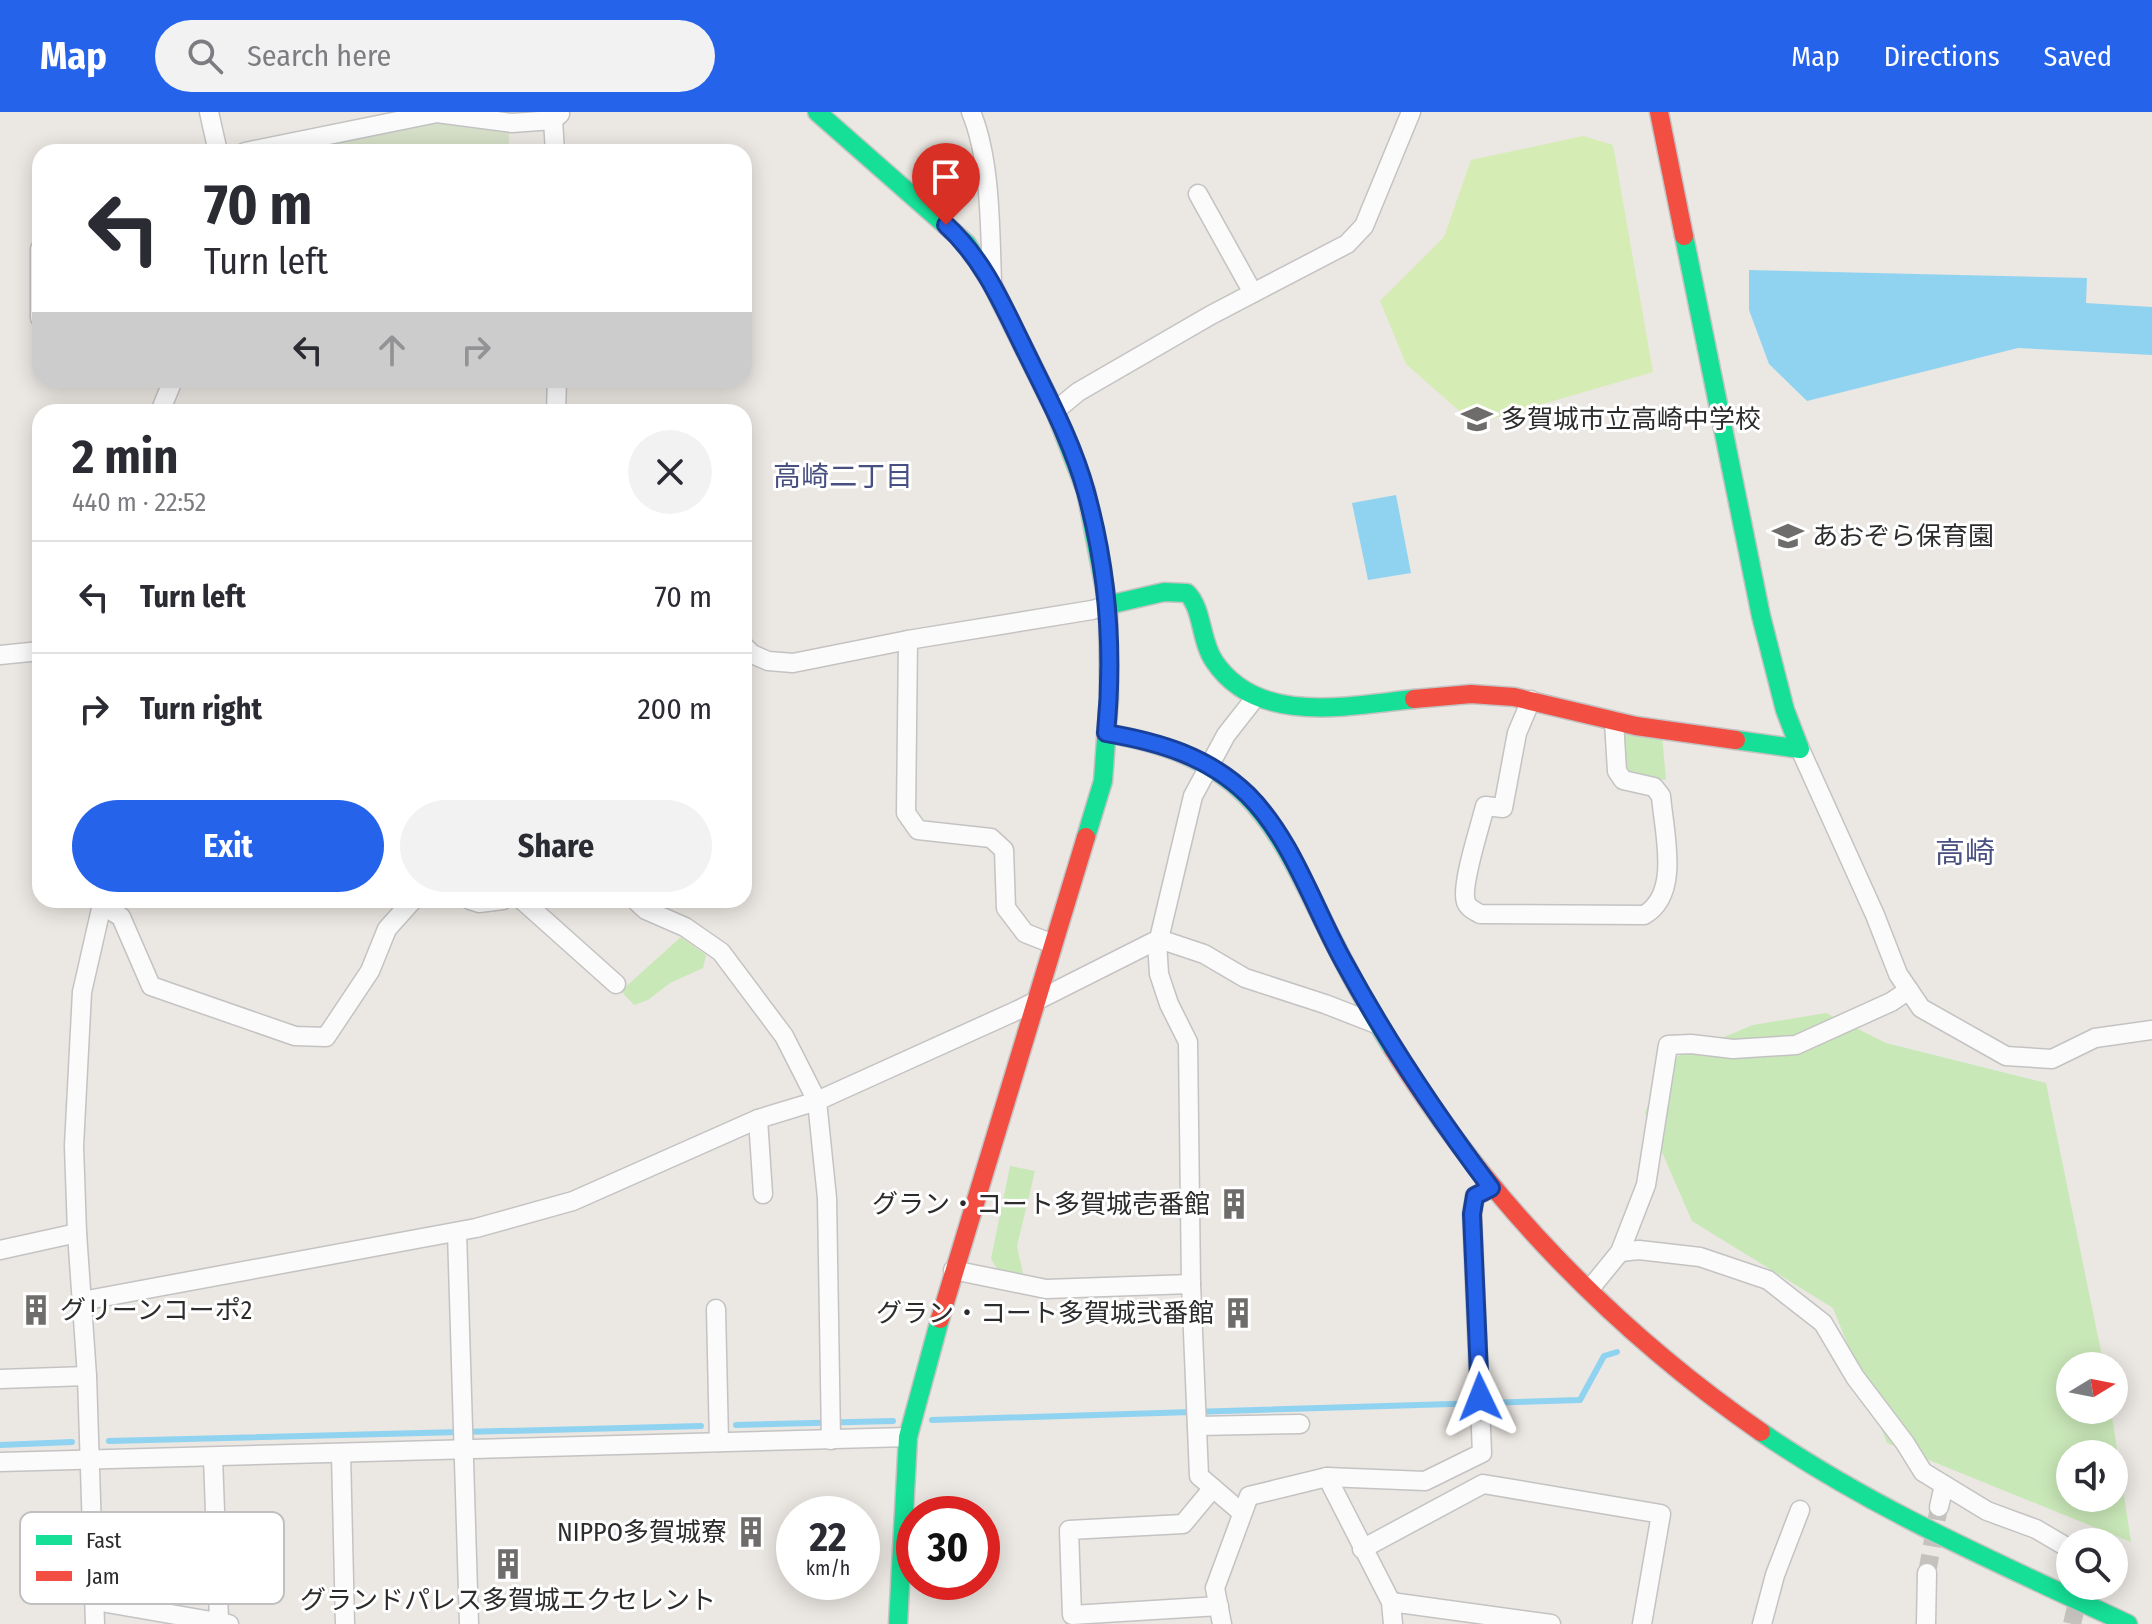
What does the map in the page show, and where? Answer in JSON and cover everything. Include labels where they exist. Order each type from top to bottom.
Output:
[{"type":"street","points":[[209,112],[216,144]]},
{"type":"street","points":[[284,144],[438,112],[512,123],[558,116],[556,144]]},
{"type":"street","points":[[817,112],[967,244],[992,284],[1055,411],[1086,491],[1108,605],[1109,682],[1103,781],[953,1270],[908,1437],[898,1624]]},
{"type":"street","points":[[971,112],[978,128],[990,205],[992,284]]},
{"type":"street","points":[[1055,411],[1078,392],[1347,244],[1364,226],[1411,112]]},
{"type":"street","points":[[1659,112],[1761,616],[1785,710],[1898,974],[1921,1008],[2006,1056],[2052,1059],[2095,1038],[2152,1030]]},
{"type":"street","points":[[1198,194],[1253,293]]},
{"type":"street","points":[[752,654],[768,661],[793,663],[908,640],[1092,610],[1180,591],[1190,595],[1195,603],[1203,643],[1216,664],[1241,689],[1255,698],[1286,706],[1486,694],[1531,700],[1614,721],[1800,749]]},
{"type":"street","points":[[908,640],[906,813],[918,830],[991,838],[1004,850],[1006,908],[1025,933],[1053,944]]},
{"type":"street","points":[[0,655],[32,652]]},
{"type":"street","points":[[1241,1512],[1199,1476],[1191,1284],[1188,1042],[1169,1004],[1159,974],[1159,939],[1193,796],[1226,735],[1255,698]]},
{"type":"street","points":[[1531,700],[1517,733],[1503,808],[1485,806],[1467,877],[1465,900],[1471,909],[1480,914],[1644,915],[1657,907],[1668,881],[1661,796],[1654,787],[1623,780],[1617,771],[1614,721]]},
{"type":"street","points":[[1106,733],[1146,740],[1186,752],[1247,794],[1269,820],[1379,1025],[1436,1114],[1491,1188],[1589,1290],[1654,1351],[1740,1420],[1828,1476],[1921,1525],[2128,1624]]},
{"type":"street","points":[[92,1512],[74,1146],[82,992],[101,908]]},
{"type":"street","points":[[109,908],[121,917],[151,986],[295,1036],[326,1037],[370,971],[387,929],[406,908]]},
{"type":"street","points":[[531,908],[616,984]]},
{"type":"street","points":[[644,908],[685,927],[721,952],[784,1036],[817,1101],[827,1198],[831,1435]]},
{"type":"street","points":[[82,1301],[457,1232],[573,1201],[758,1119],[817,1101],[1037,1000],[1159,939],[1204,954],[1245,978],[1379,1025]]},
{"type":"street","points":[[1589,1290],[1620,1252],[1646,1185],[1668,1045],[1691,1044],[1733,1049],[1796,1045],[1891,1002],[1909,990]]},
{"type":"street","points":[[758,1119],[763,1194]]},
{"type":"street","points":[[1213,1488],[1183,1524],[1069,1530],[1072,1615],[1220,1615],[1215,1588],[1249,1496],[1327,1477],[1425,1481],[1482,1453],[1472,1214],[1475,1196],[1491,1188]]},
{"type":"street","points":[[457,1232],[469,1624]]},
{"type":"street","points":[[0,1250],[77,1233]]},
{"type":"street","points":[[1620,1252],[1639,1250],[1700,1257],[1768,1280],[1823,1323],[1855,1377],[1923,1472],[1987,1511],[2036,1529],[2056,1541]]},
{"type":"street","points":[[953,1270],[1046,1289],[1191,1284]]},
{"type":"street","points":[[716,1309],[719,1442]]},
{"type":"street","points":[[0,1379],[87,1376]]},
{"type":"street","points":[[1196,1416],[1300,1424]]},
{"type":"street","points":[[0,1462],[341,1453],[462,1439],[719,1442],[831,1435],[908,1437]]},
{"type":"street","points":[[341,1453],[345,1624]]},
{"type":"street","points":[[213,1457],[217,1512]]},
{"type":"street","points":[[1327,1477],[1391,1602],[1393,1624]]},
{"type":"street","points":[[1362,1549],[1483,1484],[1661,1514],[1642,1624]]},
{"type":"street","points":[[1939,1507],[1944,1485]]},
{"type":"street","points":[[1762,1624],[1775,1575],[1800,1510]]},
{"type":"street","points":[[1926,1624],[1927,1573]]},
{"type":"street","points":[[1391,1602],[1551,1624]]},
{"type":"street","points":[[113,1604],[224,1622]]},
{"type":"green space","points":[[439,118],[509,130],[509,144],[330,144]]},
{"type":"green space","points":[[1583,136],[1613,145],[1653,372],[1474,424],[1406,364],[1380,301],[1444,237],[1471,160]]},
{"type":"green space","points":[[1624,732],[1662,735],[1666,780],[1630,776],[1625,763]]},
{"type":"green space","points":[[681,937],[706,955],[703,968],[634,1005],[621,991]]},
{"type":"green space","points":[[1826,1013],[1886,1043],[2046,1083],[2101,1352],[2056,1352],[2056,1424],[2113,1424],[2116,1440],[2056,1440],[2056,1512],[1887,1443],[1833,1308],[1692,1221],[1645,1113],[1664,1062],[1753,1025]]},
{"type":"green space","points":[[1010,1166],[1035,1171],[1017,1246],[1023,1274],[999,1272],[991,1259]]},
{"type":"green space","points":[[2057,1512],[2126,1512],[2131,1542],[2128,1541],[2128,1528],[2096,1528]]},
{"type":"water","points":[[1749,270],[2087,278],[2086,303],[2152,307],[2152,355],[2018,348],[1807,401],[1769,364],[1749,310]]},
{"type":"water","points":[[1396,495],[1411,573],[1368,580],[1352,503]]},
{"type":"waterway","points":[[932,1420],[1580,1400],[1604,1356],[1617,1352]]},
{"type":"waterway","points":[[736,1425],[893,1421]]},
{"type":"waterway","points":[[109,1441],[701,1426]]},
{"type":"waterway","points":[[0,1445],[72,1442]]},
{"type":"tunnel","points":[[1927,1573],[1939,1507]]},
{"type":"tunnel","points":[[2072,1624],[2078,1600]]},
{"type":"traffic: fast","points":[[817,112],[967,244],[992,284],[1055,411],[1086,491],[1108,605],[1109,698],[1103,781],[1086,837]]},
{"type":"traffic: fast","points":[[1684,236],[1761,616],[1785,710],[1800,749],[1736,740]]},
{"type":"traffic: fast","points":[[1108,605],[1164,592],[1187,593],[1196,607],[1214,661],[1232,682],[1254,695],[1279,703],[1333,707],[1414,699]]},
{"type":"traffic: fast","points":[[1106,733],[1154,744],[1193,759],[1224,777],[1250,799],[1272,826],[1291,858],[1353,980],[1393,1049]]},
{"type":"traffic: fast","points":[[898,1624],[908,1437],[940,1319]]},
{"type":"traffic: fast","points":[[1761,1432],[1895,1512],[2128,1624]]},
{"type":"traffic: jam","points":[[1659,112],[1684,236]]},
{"type":"traffic: jam","points":[[1414,699],[1471,694],[1514,697],[1636,726],[1736,740]]},
{"type":"traffic: jam","points":[[940,1319],[1086,837]]},
{"type":"traffic: jam","points":[[1393,1049],[1470,1158],[1558,1259],[1655,1351],[1761,1432]]},
{"type":"place","name":"多賀城市立高崎中学校","points":[[1477,419]]},
{"type":"place","name":"あおぞら保育園","points":[[1788,536]]},
{"type":"place","name":"グラン・コート多賀城壱番館","points":[[1234,1204]]},
{"type":"place","name":"グリーンコーポ2","points":[[36,1310]]},
{"type":"place","name":"グラン・コート多賀城弐番館","points":[[1238,1313]]},
{"type":"place","name":"NIPPO多賀城寮","points":[[751,1532]]},
{"type":"place","name":"グランドパレス多賀城エクセレント","points":[[508,1564]]},
{"type":"district","name":"高崎二丁目","points":[[843,476]]},
{"type":"district","name":"高崎","points":[[1965,853]]},
{"type":"route","points":[[946,225],[967,244],[992,284],[1055,411],[1086,491],[1108,605],[1110,652],[1106,733],[1146,740],[1186,752],[1247,794],[1269,820],[1379,1025],[1436,1114],[1491,1188],[1475,1196],[1472,1214],[1480,1397]]}]
